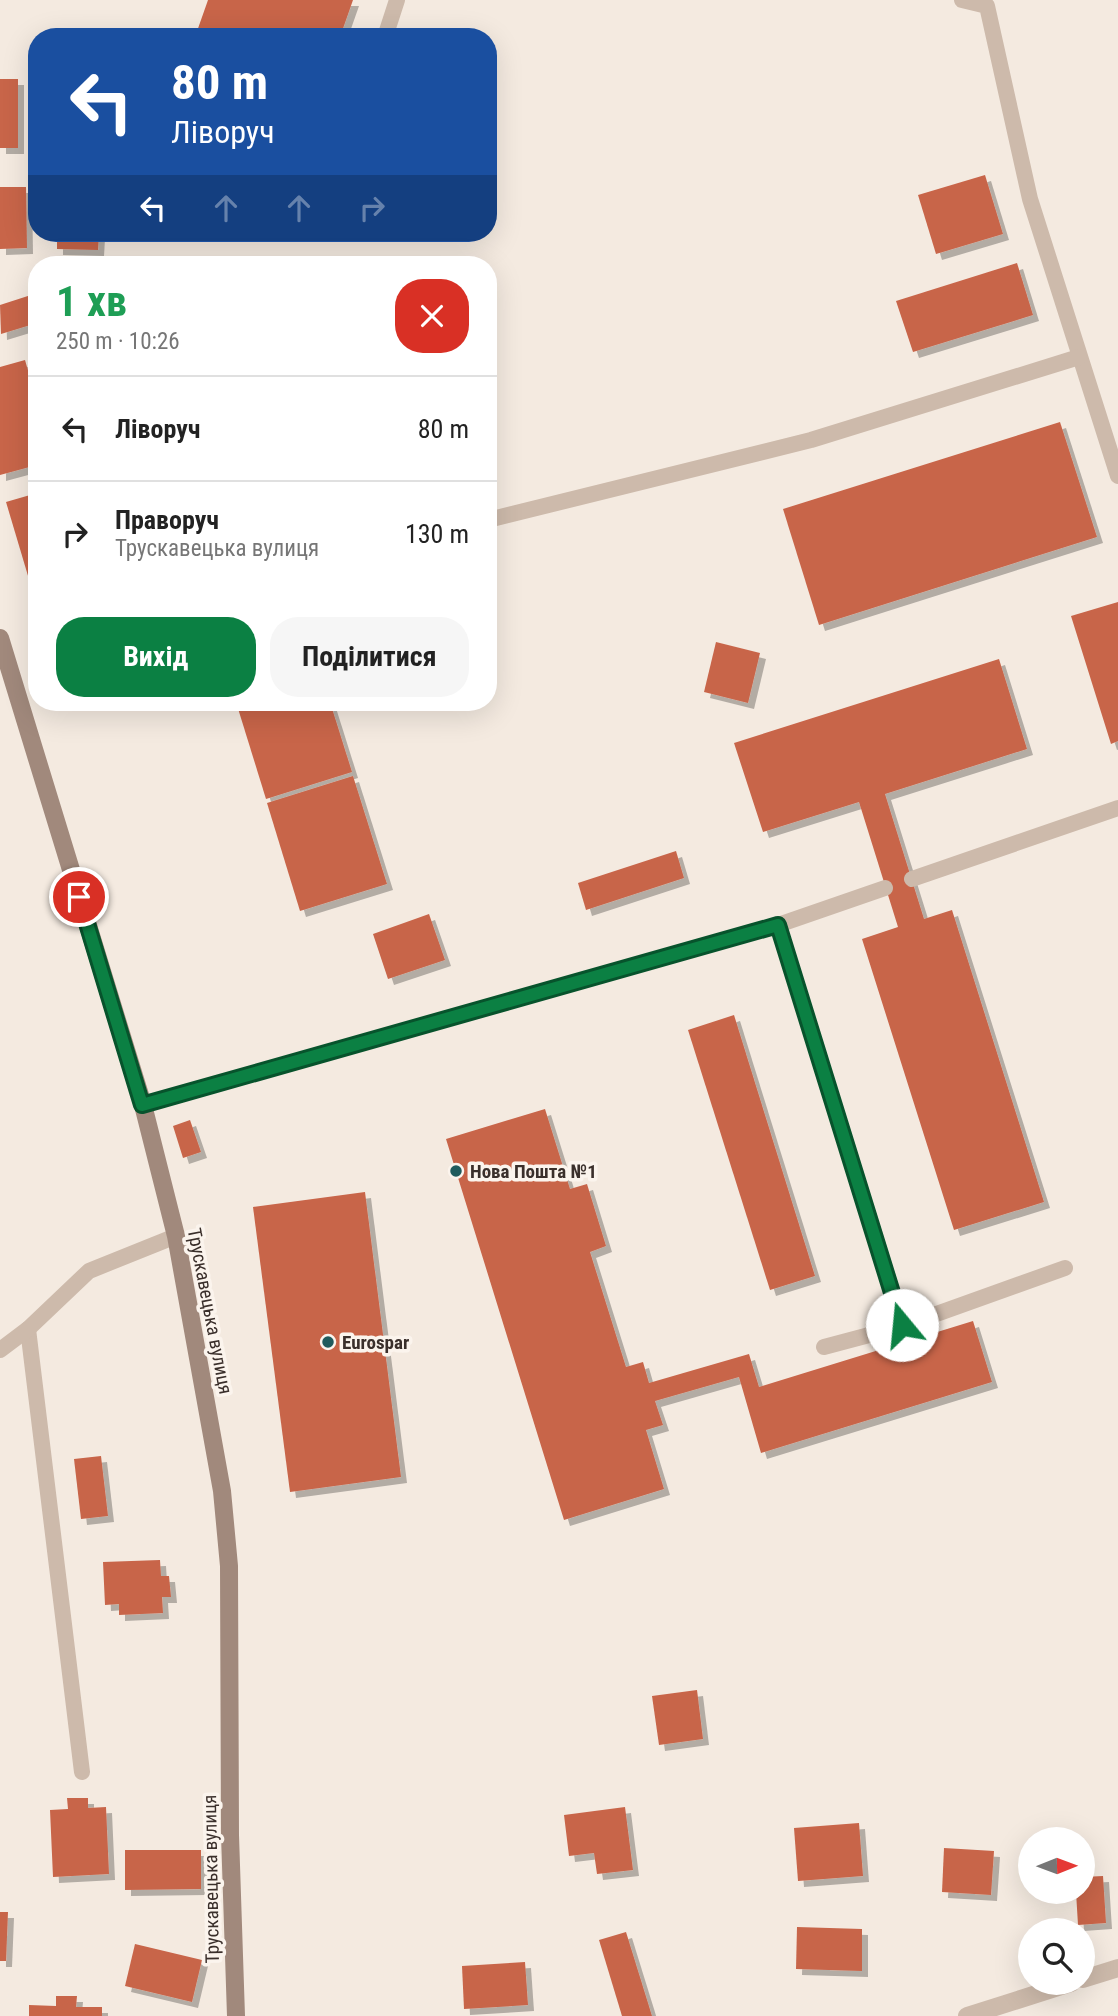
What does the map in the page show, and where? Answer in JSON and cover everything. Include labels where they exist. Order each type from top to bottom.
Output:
[{"type":"main road","name":"Трускавецька вулиця","points":[[0,638],[142,1105],[176,1236],[222,1491],[229,1566],[230,1835],[236,2016]]},
{"type":"street","points":[[1095,1975],[1118,1968]]},
{"type":"street","points":[[967,2016],[1033,1995]]},
{"type":"lane","points":[[388,28],[397,0]]},
{"type":"lane","points":[[962,0],[987,3],[1030,199],[1118,476]]},
{"type":"lane","points":[[497,518],[811,440],[1079,357]]},
{"type":"lane","points":[[912,879],[1118,808]]},
{"type":"lane","points":[[142,1105],[778,925],[885,888]]},
{"type":"lane","points":[[778,925],[902,1325]]},
{"type":"lane","points":[[0,1350],[28,1329],[89,1271],[176,1236]]},
{"type":"lane","points":[[824,1347],[902,1325],[1065,1268]]},
{"type":"lane","points":[[28,1329],[82,1772]]},
{"type":"building","points":[[208,0],[353,0],[343,28],[198,28]]},
{"type":"building","points":[[0,79],[18,79],[18,148],[0,148]]},
{"type":"building","points":[[985,175],[1003,234],[936,254],[918,195]]},
{"type":"building","points":[[0,187],[26,187],[27,248],[0,249]]},
{"type":"building","points":[[57,242],[98,242],[98,250],[57,249]]},
{"type":"building","points":[[1017,263],[1033,315],[913,352],[896,301]]},
{"type":"building","points":[[28,296],[28,326],[1,334],[0,305]]},
{"type":"building","points":[[25,360],[28,370],[28,467],[0,475],[0,367]]},
{"type":"building","points":[[1060,422],[1097,537],[819,625],[783,509]]},
{"type":"building","points":[[28,496],[28,576],[6,502]]},
{"type":"building","points":[[1118,602],[1118,741],[1111,744],[1071,616]]},
{"type":"building","points":[[716,642],[760,653],[748,703],[704,692]]},
{"type":"building","points":[[999,659],[1027,749],[885,794],[924,919],[952,910],[1044,1202],[954,1230],[862,939],[898,927],[859,802],[763,832],[734,743]]},
{"type":"building","points":[[239,711],[333,711],[352,772],[266,799]]},
{"type":"building","points":[[353,776],[387,884],[300,911],[267,803]]},
{"type":"building","points":[[676,851],[684,878],[586,910],[578,883]]},
{"type":"building","points":[[429,914],[445,960],[388,979],[373,934]]},
{"type":"building","points":[[734,1015],[815,1276],[770,1290],[688,1030]]},
{"type":"building","points":[[545,1109],[570,1189],[587,1184],[606,1246],[590,1252],[626,1367],[643,1362],[649,1383],[749,1354],[759,1387],[973,1321],[992,1382],[761,1453],[739,1377],[655,1401],[663,1425],[646,1430],[664,1489],[564,1520],[446,1139]]},
{"type":"building","points":[[190,1120],[201,1152],[183,1158],[173,1126]]},
{"type":"building","name":"Eurospar","points":[[365,1192],[401,1477],[290,1492],[253,1207]]},
{"type":"building","points":[[101,1456],[108,1516],[81,1519],[74,1459]]},
{"type":"building","points":[[160,1560],[161,1576],[169,1576],[171,1597],[162,1597],[163,1613],[119,1615],[119,1604],[105,1605],[103,1562]]},
{"type":"building","points":[[697,1690],[703,1739],[659,1745],[652,1696]]},
{"type":"building","points":[[67,1798],[88,1798],[88,1808],[106,1807],[109,1874],[53,1877],[50,1810],[68,1809]]},
{"type":"building","points":[[625,1807],[633,1870],[597,1874],[594,1853],[569,1856],[564,1815]]},
{"type":"building","points":[[859,1823],[863,1876],[798,1881],[794,1828]]},
{"type":"building","points":[[944,1848],[994,1851],[991,1895],[942,1892]]},
{"type":"building","points":[[125,1850],[201,1850],[201,1889],[125,1890]]},
{"type":"building","points":[[1096,1876],[1103,1876],[1106,1923],[1095,1924],[1095,1918],[1078,1918],[1077,1904],[1096,1904]]},
{"type":"building","points":[[0,1912],[8,1912],[6,1961],[0,1961]]},
{"type":"building","points":[[797,1927],[862,1929],[862,1971],[796,1969]]},
{"type":"building","points":[[626,1932],[652,2016],[622,2016],[599,1940]]},
{"type":"building","points":[[135,1944],[202,1960],[192,2002],[125,1986]]},
{"type":"building","points":[[525,1962],[528,2005],[464,2009],[462,1966]]},
{"type":"building","points":[[56,1996],[77,1996],[76,2007],[102,2007],[102,2016],[29,2016],[29,2005],[56,2006]]},
{"type":"place","name":"Нова Пошта №1","points":[[456,1171]]},
{"type":"place","name":"Eurospar","points":[[328,1342]]},
{"type":"route","points":[[79,897],[142,1105],[778,925],[902,1325]]}]
